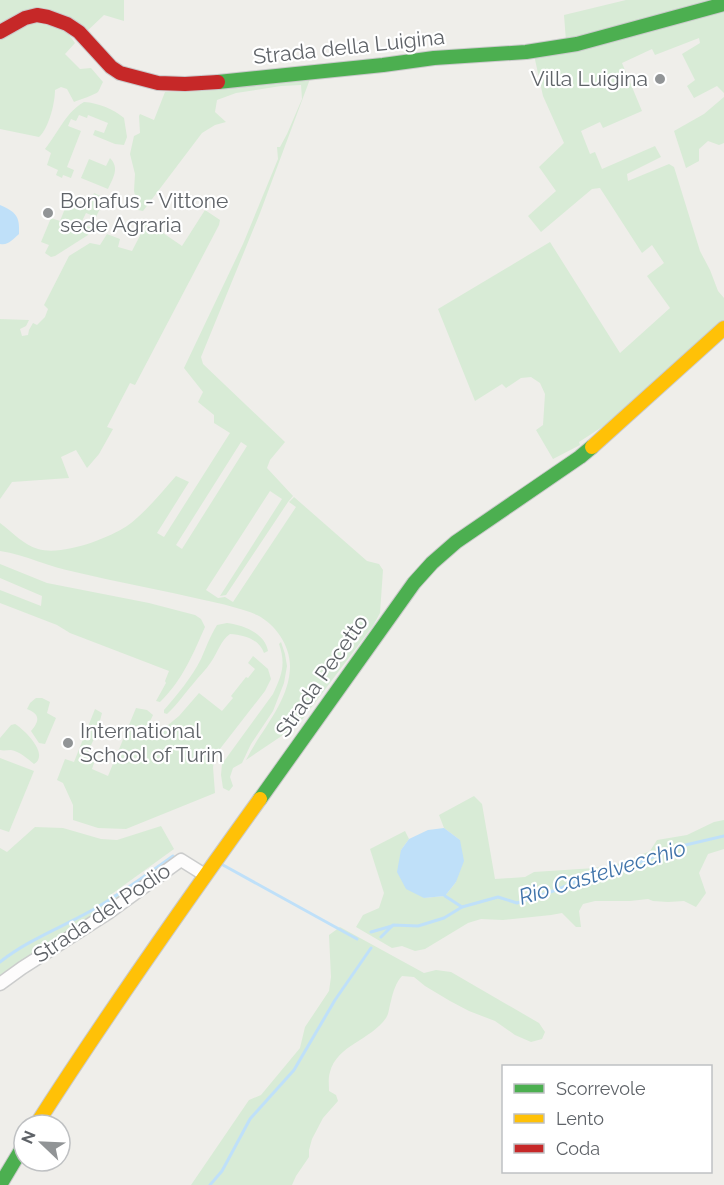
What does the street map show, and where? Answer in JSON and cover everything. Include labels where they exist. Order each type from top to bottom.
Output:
[{"type":"main road","name":"Strada della Luigina","points":[[0,32],[25,18],[37,15],[48,17],[67,24],[79,32],[111,67],[120,73],[159,83],[185,84],[372,66],[434,57],[526,52],[577,44],[724,4]]},
{"type":"main road","name":"Strada Pecetto","points":[[44,1113],[205,875],[414,583],[456,542],[580,457],[608,435],[724,328]]},
{"type":"main road","points":[[0,1185],[12,1165]]},
{"type":"street","name":"Strada del Podio","points":[[0,984],[108,913],[181,860],[205,875]]},
{"type":"green space","points":[[0,0],[124,0],[124,21],[104,15],[85,33],[50,13],[0,26]]},
{"type":"green space","points":[[626,0],[718,0],[566,41],[564,15]]},
{"type":"green space","points":[[724,8],[724,93],[717,86],[694,98],[687,86],[695,80],[682,54],[700,43],[699,38],[655,55],[652,49],[622,63],[642,111],[603,128],[600,122],[581,131],[590,154],[595,152],[602,169],[655,146],[661,157],[627,174],[628,181],[669,164],[674,167],[700,251],[718,291],[724,298],[724,321],[619,416],[579,442],[580,445],[553,459],[536,430],[543,425],[545,394],[540,383],[531,377],[521,378],[506,388],[502,384],[475,401],[438,309],[550,242],[620,353],[670,308],[647,276],[664,263],[652,245],[642,253],[600,188],[592,189],[541,232],[528,216],[556,191],[539,167],[564,143],[543,96],[534,55]]},
{"type":"green space","points":[[31,21],[64,28],[75,43],[65,54],[80,69],[91,68],[103,82],[98,92],[74,102],[67,89],[61,87],[55,90],[51,115],[46,128],[39,137],[0,129],[0,37]]},
{"type":"green space","points":[[310,79],[260,213],[201,357],[203,364],[285,442],[270,460],[267,468],[293,496],[226,595],[220,596],[282,499],[270,491],[206,590],[218,598],[225,597],[233,602],[296,507],[289,502],[294,497],[367,561],[379,564],[383,570],[380,613],[373,626],[298,725],[246,760],[274,715],[289,679],[290,666],[287,650],[280,636],[270,624],[257,615],[231,606],[65,570],[0,551],[0,523],[23,542],[38,549],[48,551],[84,545],[127,526],[176,476],[189,482],[157,533],[164,537],[230,433],[214,423],[214,415],[198,402],[203,392],[184,368],[243,244],[278,159],[277,147],[280,147],[287,134],[302,99],[301,85],[236,93],[217,100],[215,112],[226,122],[215,125],[202,133],[143,211],[138,210],[134,191],[135,174],[130,154],[134,136],[140,133],[139,116],[140,114],[154,120],[165,92],[220,89]],"holes":[[[241,442],[247,446],[182,549],[176,545]]]},
{"type":"green space","points":[[724,97],[724,143],[719,145],[708,141],[699,149],[699,161],[686,168],[674,131],[704,114]]},
{"type":"green space","points":[[84,102],[106,107],[124,118],[127,137],[124,145],[115,144],[93,135],[95,130],[104,133],[108,123],[88,115],[87,118],[79,115],[76,121],[71,119],[68,126],[81,131],[67,167],[74,170],[71,178],[63,175],[62,178],[56,175],[58,170],[47,165],[51,153],[45,149],[67,117]]},
{"type":"green space","points":[[110,158],[115,169],[108,189],[81,178],[89,159],[106,166]]},
{"type":"green space","points":[[94,193],[105,198],[96,217],[86,213],[81,223],[92,228],[88,235],[55,256],[51,257],[45,253],[49,245],[41,242],[51,218],[60,221],[68,201],[88,208]]},
{"type":"green space","points":[[205,210],[220,220],[219,225],[135,385],[130,383],[107,427],[113,429],[99,454],[87,468],[76,450],[61,457],[69,478],[12,482],[0,499],[0,319],[29,320],[26,326],[20,329],[22,336],[28,335],[33,323],[37,325],[45,317],[48,309],[44,305],[69,256],[90,243],[100,245],[107,234],[120,239],[118,247],[132,251],[147,222],[182,246]]},
{"type":"green space","points":[[0,564],[47,583],[149,603],[195,615],[201,619],[205,627],[181,676],[160,702],[156,701],[166,683],[169,671],[0,603],[0,590],[41,606],[42,596],[0,578]]},
{"type":"green space","points":[[227,623],[246,628],[258,635],[263,639],[268,651],[264,653],[259,644],[250,639],[230,634],[205,670],[171,711],[164,713],[197,666],[217,625]]},
{"type":"green space","points":[[281,642],[287,666],[284,683],[273,711],[251,744],[242,763],[233,768],[230,777],[233,786],[229,791],[223,788],[222,764],[273,694],[282,669],[279,644]]},
{"type":"green space","points":[[253,656],[268,669],[271,679],[265,691],[216,754],[213,767],[215,793],[126,829],[98,828],[73,820],[73,805],[63,783],[57,780],[65,759],[74,762],[95,709],[102,713],[88,752],[95,760],[92,769],[108,776],[136,708],[147,710],[153,715],[146,730],[156,735],[179,716],[199,693],[222,711],[233,698],[231,696],[255,669],[248,663]]},
{"type":"green space","points":[[36,698],[50,702],[47,713],[56,718],[45,744],[39,743],[31,731],[37,718],[27,709]]},
{"type":"green space","points":[[15,724],[30,737],[38,749],[38,760],[34,764],[17,752],[0,750],[0,738],[11,725]]},
{"type":"green space","points":[[0,758],[34,771],[9,832],[0,829]]},
{"type":"green space","points":[[474,796],[482,804],[495,879],[525,877],[534,872],[595,868],[622,863],[650,851],[657,840],[687,835],[714,822],[724,820],[724,849],[708,854],[699,873],[706,893],[696,907],[684,901],[668,902],[648,899],[595,901],[583,904],[579,911],[581,927],[576,927],[562,913],[503,920],[481,919],[468,923],[425,949],[415,951],[402,946],[392,948],[356,927],[363,915],[379,908],[384,893],[370,849],[405,831],[409,839],[401,850],[424,898],[445,896],[456,882],[460,840],[444,828],[439,815]]},
{"type":"green space","points":[[161,826],[174,849],[109,896],[132,889],[0,980],[0,848],[7,852],[35,827],[63,828],[101,839],[117,840]]},
{"type":"green space","points":[[340,927],[424,973],[436,970],[451,972],[539,1023],[545,1032],[542,1039],[531,1042],[515,1035],[495,1021],[450,1001],[414,977],[402,976],[395,987],[386,1018],[380,1026],[347,1049],[334,1063],[329,1074],[329,1091],[336,1095],[338,1101],[323,1118],[312,1139],[309,1157],[292,1185],[191,1185],[249,1100],[261,1095],[300,1048],[305,1027],[329,991],[331,977],[329,935]]},
{"type":"water","points":[[0,205],[10,210],[18,219],[19,234],[6,244],[0,244]]},
{"type":"water","points":[[444,828],[460,840],[464,861],[456,882],[445,896],[424,898],[406,889],[397,872],[401,850],[409,839],[428,830]]},
{"type":"waterway","name":"Rio Castelvecchio","points":[[381,937],[393,925],[418,926],[444,918],[462,907],[498,897],[517,903],[559,889],[598,872],[633,865],[677,847],[724,836]]},
{"type":"waterway","points":[[0,962],[23,946],[106,902],[173,856]]},
{"type":"waterway","points":[[223,865],[357,939]]},
{"type":"waterway","points":[[445,896],[462,907]]},
{"type":"waterway","points":[[371,932],[392,926]]},
{"type":"waterway","name":"Rio Castelvecchio","points":[[210,1185],[222,1171],[250,1119],[294,1070],[335,1000],[371,948]]},
{"type":"traffic: fast","points":[[218,82],[434,58],[526,52],[577,44],[724,4]]},
{"type":"traffic: fast","points":[[260,799],[414,583],[432,563],[456,542],[592,447]]},
{"type":"traffic: fast","points":[[0,1185],[12,1165]]},
{"type":"traffic: slow","points":[[592,447],[724,328]]},
{"type":"traffic: slow","points":[[44,1113],[146,960],[260,799]]},
{"type":"traffic: jam","points":[[0,32],[25,18],[37,15],[48,17],[67,24],[79,32],[111,67],[120,73],[158,83],[218,82]]},
{"type":"place","name":"Villa Luigina","points":[[660,79]]},
{"type":"place","name":"Bonafus - Vittone sede Agraria","points":[[48,213]]},
{"type":"place","name":"International School of Turin","points":[[68,743]]}]
